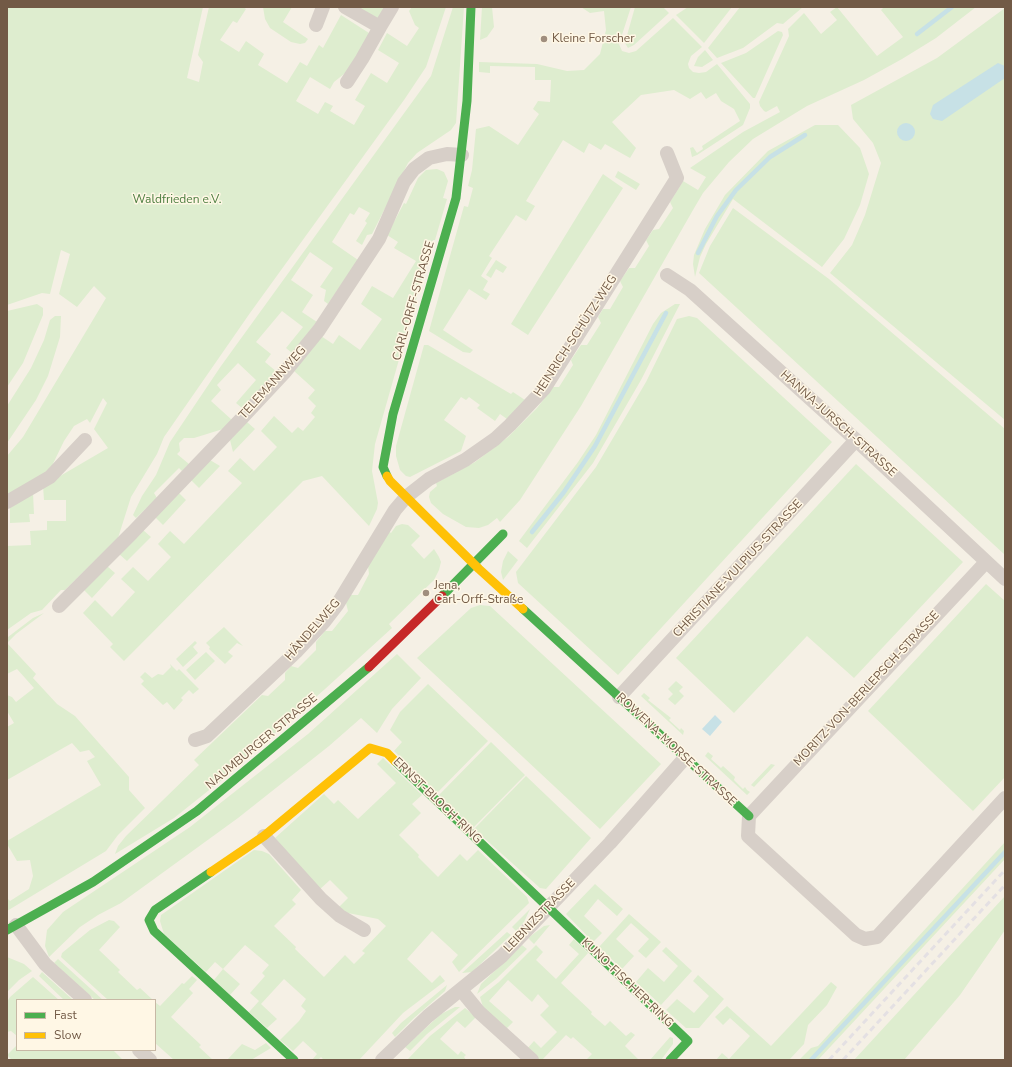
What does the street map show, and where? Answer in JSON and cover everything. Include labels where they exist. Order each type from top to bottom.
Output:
[{"type":"street","points":[[316,24],[323,7]]},
{"type":"street","points":[[345,7],[380,27]]},
{"type":"street","points":[[347,82],[392,7]]},
{"type":"street","name":"CARL-ORFF-STRASSE","points":[[471,7],[462,156],[456,198],[393,414],[385,447],[383,467],[390,481],[474,565]]},
{"type":"street","name":"HEINRICH-SCHÜTZ-WEG","points":[[406,497],[429,479],[465,460],[495,439],[544,389],[677,178],[667,153]]},
{"type":"street","name":"TELEMANNWEG","points":[[58,606],[149,516],[284,373],[319,330],[379,239],[404,182],[414,169],[429,158],[447,154],[462,156]]},
{"type":"street","name":"HANNA-JURSCH-STRASSE","points":[[667,276],[690,290],[856,440],[1005,579]]},
{"type":"street","points":[[7,502],[50,477],[85,440]]},
{"type":"street","name":"CHRISTIANE-VULPIUS-STRASSE","points":[[619,697],[856,440]]},
{"type":"street","name":"HÄNDELWEG","points":[[195,740],[207,736],[212,732],[296,652],[324,622],[337,605],[395,510],[406,497]]},
{"type":"street","name":"NAUMBURGER STRASSE","points":[[12,928],[93,882],[197,811],[359,676],[474,565],[503,534]]},
{"type":"street","name":"MORITZ-VON-BERLEPSCH-STRASSE","points":[[748,816],[986,562]]},
{"type":"street","name":"ROWENA-MORSE-STRASSE","points":[[474,565],[546,633],[619,697],[684,759],[748,816]]},
{"type":"street","name":"ERNST-BLOCH-RING","points":[[294,1060],[154,931],[149,920],[156,910],[264,836],[370,748],[387,754],[548,907]]},
{"type":"street","name":"LEIBNIZSTRASSE","points":[[382,1060],[428,1016],[502,956],[610,843],[684,759]]},
{"type":"street","points":[[748,816],[748,836],[856,935],[865,939],[877,937],[1005,798]]},
{"type":"street","points":[[264,836],[321,899],[340,916],[364,930]]},
{"type":"street","name":"KUNO-FISCHER-RING","points":[[548,907],[688,1041],[670,1060]]},
{"type":"street","points":[[12,928],[45,964],[84,999]]},
{"type":"street","points":[[461,990],[478,1012],[532,1060]]},
{"type":"street","points":[[140,1051],[150,1060]]},
{"type":"green space","name":"Waldfrieden e.V.","points":[[7,7],[203,7],[187,78],[199,82],[203,62],[198,55],[209,7],[243,7],[246,9],[237,23],[233,21],[220,40],[239,52],[246,41],[264,54],[258,65],[287,83],[300,62],[307,66],[319,45],[323,48],[341,15],[369,33],[354,66],[334,82],[330,89],[310,77],[296,101],[318,114],[325,102],[333,106],[330,111],[354,125],[365,106],[355,100],[371,73],[387,83],[399,63],[378,50],[387,33],[407,46],[419,28],[415,25],[409,11],[412,7],[446,7],[426,67],[404,100],[250,313],[164,437],[157,454],[131,497],[118,538],[65,590],[61,590],[42,610],[31,613],[7,630],[7,546],[31,545],[30,531],[47,530],[47,521],[66,521],[66,500],[44,500],[43,486],[108,448],[94,429],[107,403],[103,398],[90,423],[87,419],[74,426],[64,441],[48,474],[7,497],[7,456],[23,437],[106,298],[94,286],[77,307],[59,294],[70,254],[61,250],[50,294],[42,293],[7,305]]},
{"type":"green space","points":[[263,7],[292,7],[283,22],[308,39],[305,43],[300,44],[291,42],[270,28],[265,19]]},
{"type":"green space","points":[[352,7],[388,7],[379,20]]},
{"type":"green space","points":[[453,7],[464,7],[456,123],[451,130],[417,153],[408,163],[372,234],[367,235],[362,245],[356,241],[367,223],[365,221],[370,213],[359,207],[354,215],[350,213],[332,242],[358,260],[328,304],[324,301],[326,290],[320,287],[333,268],[310,252],[291,280],[313,295],[302,312],[317,322],[292,353],[286,348],[303,327],[282,311],[256,342],[271,354],[265,362],[277,372],[242,408],[236,403],[256,380],[238,363],[217,385],[221,390],[211,401],[232,420],[223,429],[194,438],[184,438],[179,443],[180,451],[177,454],[189,464],[182,471],[179,468],[154,493],[157,498],[136,518],[133,515],[142,496],[156,475],[170,442],[221,366],[431,76]]},
{"type":"green space","points":[[482,7],[492,7],[494,27],[487,37],[480,40]]},
{"type":"green space","points":[[581,7],[631,7],[619,44],[622,51],[629,53],[636,51],[673,18],[702,47],[691,56],[688,64],[689,68],[693,72],[706,72],[717,64],[750,104],[750,108],[743,125],[692,157],[690,148],[693,147],[697,153],[703,149],[702,146],[740,121],[734,109],[721,101],[716,93],[706,99],[701,92],[690,99],[674,90],[641,95],[612,122],[636,148],[630,158],[605,144],[601,150],[589,143],[584,153],[563,140],[526,201],[535,206],[526,221],[516,215],[489,256],[492,258],[481,276],[488,281],[483,290],[490,294],[486,300],[469,289],[443,330],[473,350],[470,353],[463,352],[429,331],[464,206],[468,207],[473,188],[468,186],[472,170],[476,129],[489,126],[518,145],[539,114],[533,109],[538,101],[550,102],[551,80],[535,80],[535,67],[490,66],[490,73],[479,72],[479,62],[537,64],[567,71],[584,70],[600,54],[606,30],[604,11],[590,13]]},
{"type":"green space","points":[[635,7],[663,7],[669,13],[634,45],[628,48],[625,43]]},
{"type":"green space","points":[[688,7],[732,7],[704,43],[676,15]]},
{"type":"green space","points":[[740,7],[803,7],[783,24],[777,23],[743,48],[717,58],[708,48]]},
{"type":"green space","points":[[837,7],[877,56],[903,37],[881,10],[884,7],[976,7],[936,38],[902,59],[864,80],[807,106],[753,139],[729,162],[703,193],[581,406],[520,500],[500,522],[497,518],[488,525],[479,528],[466,527],[443,514],[431,503],[429,497],[430,492],[437,486],[436,483],[475,462],[508,437],[537,408],[553,387],[559,387],[573,365],[571,360],[581,345],[587,345],[601,323],[598,317],[603,309],[610,309],[623,287],[620,281],[629,268],[635,268],[649,246],[646,240],[653,230],[659,229],[673,208],[670,202],[683,181],[698,190],[706,177],[690,168],[743,132],[780,112],[777,106],[766,112],[760,106],[759,102],[789,36],[788,29],[804,13],[821,34],[837,20],[830,12]]},
{"type":"green space","points":[[1005,8],[1005,420],[830,273],[852,245],[865,215],[881,163],[873,143],[853,119],[851,105],[937,58]]},
{"type":"green space","points":[[778,31],[782,32],[783,35],[755,98],[753,98],[721,63],[746,53]]},
{"type":"green space","points":[[705,50],[713,60],[702,67],[694,66],[698,57]]},
{"type":"green space","points":[[815,125],[838,125],[860,148],[869,174],[860,205],[844,239],[822,267],[733,199],[706,244],[700,257],[695,277],[693,264],[694,255],[705,229],[725,195],[768,151]]},
{"type":"green space","points":[[437,169],[444,172],[448,181],[443,198],[447,199],[435,240],[433,240],[375,444],[372,471],[378,503],[377,509],[369,526],[322,476],[303,481],[124,661],[110,647],[113,644],[83,613],[95,600],[112,617],[135,592],[121,579],[133,567],[148,581],[171,557],[158,544],[170,531],[184,544],[242,483],[228,471],[240,458],[254,471],[277,447],[261,431],[274,416],[292,433],[298,427],[303,431],[315,417],[311,413],[316,406],[308,398],[315,390],[294,371],[321,336],[333,344],[339,335],[360,350],[382,319],[361,304],[372,286],[393,298],[416,261],[394,248],[398,242],[387,235],[404,203],[406,204],[418,178],[426,170]]},
{"type":"green space","points":[[618,171],[640,184],[636,190],[615,177]]},
{"type":"green space","points":[[603,174],[623,188],[528,335],[511,324]]},
{"type":"green space","points":[[733,208],[829,279],[1005,429],[1005,555],[699,273],[710,246]]},
{"type":"green space","points":[[496,260],[507,267],[503,273],[496,269],[491,278],[486,275]]},
{"type":"green space","points":[[37,304],[43,308],[43,315],[23,363],[7,387],[7,311]]},
{"type":"green space","points":[[675,304],[680,304],[641,380],[593,463],[527,548],[519,541],[578,462],[596,435],[653,324],[661,313]]},
{"type":"green space","points":[[55,316],[61,316],[60,337],[48,376],[36,400],[7,443],[7,406],[31,368],[44,340],[50,320]]},
{"type":"green space","points":[[689,316],[697,318],[832,442],[618,675],[518,583],[516,572],[596,467],[646,382],[677,319]]},
{"type":"green space","points":[[424,345],[428,345],[511,394],[513,392],[525,400],[507,419],[500,414],[495,421],[477,408],[480,405],[469,397],[466,400],[461,397],[444,420],[466,436],[461,451],[410,477],[406,476],[400,470],[396,456],[396,446]]},
{"type":"green space","points":[[247,422],[255,429],[233,452],[230,440]]},
{"type":"green space","points":[[210,460],[220,466],[199,488],[191,480]]},
{"type":"green space","points":[[856,464],[963,562],[854,678],[807,636],[734,713],[676,658]]},
{"type":"green space","points":[[33,493],[34,514],[29,514],[30,522],[10,523],[10,508]]},
{"type":"green space","points":[[179,493],[186,500],[163,525],[155,517]]},
{"type":"green space","points":[[402,524],[408,525],[420,536],[411,545],[424,559],[434,549],[439,557],[441,562],[434,580],[389,624],[392,628],[223,779],[174,818],[115,854],[118,846],[126,836],[199,765],[194,760],[262,695],[268,696],[285,680],[285,673],[291,666],[298,668],[316,650],[316,642],[325,631],[332,631],[348,611],[346,603],[351,595],[358,595],[369,574],[368,566],[388,531],[391,533],[396,526]]},
{"type":"green space","points":[[143,530],[151,537],[127,561],[119,554]]},
{"type":"green space","points":[[508,551],[518,560],[503,580],[501,572],[503,561]]},
{"type":"green space","points":[[107,566],[115,573],[92,598],[83,589]]},
{"type":"green space","points":[[986,584],[1005,601],[1005,777],[973,811],[868,711]]},
{"type":"green space","points":[[480,605],[490,606],[661,764],[600,829],[417,658],[471,608]]},
{"type":"green space","points":[[44,613],[16,634],[7,643],[8,637],[33,618]]},
{"type":"green space","points":[[224,627],[243,646],[237,643],[228,652],[233,656],[225,664],[209,649],[210,647],[206,643]]},
{"type":"green space","points":[[195,641],[197,643],[193,647],[198,653],[183,667],[176,659]]},
{"type":"green space","points":[[7,643],[36,674],[33,678],[57,704],[75,716],[129,777],[129,790],[145,808],[118,835],[106,851],[7,911],[7,898],[10,901],[29,889],[33,876],[30,860],[17,861],[7,844],[7,841],[101,785],[87,761],[95,757],[89,750],[80,752],[72,743],[7,780],[7,727],[14,723],[7,711],[7,695],[12,697],[16,702],[34,688],[17,669],[7,674]]},
{"type":"green space","points":[[206,652],[215,661],[195,680],[186,670]]},
{"type":"green space","points":[[397,654],[421,678],[392,709],[377,733],[361,718],[329,746],[238,818],[121,903],[98,915],[80,927],[49,957],[45,946],[47,930],[63,912],[190,827],[308,734]]},
{"type":"green space","points":[[170,664],[177,671],[179,669],[199,689],[193,694],[189,690],[181,698],[183,700],[174,710],[167,702],[163,705],[141,684],[144,681],[140,677],[145,672],[152,678],[158,674],[163,675],[171,667]]},
{"type":"green space","points":[[676,681],[683,687],[679,691],[684,696],[675,705],[668,699],[673,694],[668,689]]},
{"type":"green space","points":[[428,684],[488,741],[437,793],[394,751],[402,742],[390,730],[400,712]]},
{"type":"green space","points":[[644,693],[650,698],[648,700],[671,718],[669,720],[680,730],[681,728],[684,731],[683,735],[641,696]]},
{"type":"green space","points":[[491,742],[525,775],[473,828],[439,795]]},
{"type":"green space","points":[[708,752],[713,756],[711,759],[721,768],[723,766],[735,777],[734,780],[743,789],[745,787],[750,792],[747,795],[705,756]]},
{"type":"green space","points":[[383,758],[422,795],[412,804],[421,813],[399,835],[438,877],[460,854],[467,861],[478,850],[527,897],[529,903],[459,972],[452,962],[458,955],[432,931],[407,959],[432,983],[440,975],[445,981],[403,1013],[359,1060],[324,1060],[321,1057],[318,1060],[312,1060],[317,1054],[303,1041],[293,1051],[280,1040],[299,1021],[306,1011],[301,1006],[306,999],[284,979],[261,1004],[277,1019],[267,1028],[249,1012],[259,1001],[250,993],[265,976],[262,973],[269,965],[245,945],[223,969],[215,962],[206,972],[164,934],[160,921],[161,915],[254,850],[269,854],[301,890],[292,900],[296,904],[274,926],[324,977],[345,955],[354,964],[365,953],[362,951],[386,926],[378,919],[343,912],[338,908],[348,898],[330,880],[319,890],[275,838],[324,794],[334,804],[338,800],[358,819],[396,783],[377,764]]},
{"type":"green space","points":[[771,764],[775,765],[754,787],[751,785]]},
{"type":"green space","points":[[526,776],[591,838],[546,889],[540,888],[474,829]]},
{"type":"green space","points":[[1005,842],[1005,859],[818,1060],[799,1060],[811,1048],[818,1046]]},
{"type":"green space","points":[[595,884],[623,909],[617,916],[598,899],[584,916],[602,933],[593,942],[566,914]]},
{"type":"green space","points":[[1005,896],[1005,930],[960,995],[904,1060],[854,1060]]},
{"type":"green space","points":[[530,909],[524,922],[516,931],[512,927]]},
{"type":"green space","points":[[629,914],[661,942],[646,958],[638,951],[649,939],[631,923],[616,939],[634,956],[622,969],[599,947]]},
{"type":"green space","points":[[109,920],[114,921],[120,927],[99,950],[120,970],[118,972],[137,990],[140,988],[152,999],[107,999],[61,957],[62,953],[90,930]]},
{"type":"green space","points":[[550,925],[534,944],[528,938],[544,926]]},
{"type":"green space","points":[[507,932],[511,935],[472,972],[462,973]]},
{"type":"green space","points":[[574,939],[588,953],[561,983],[592,1012],[591,1014],[605,1026],[610,1021],[626,1036],[631,1032],[635,1035],[625,1046],[639,1060],[586,1060],[592,1054],[573,1037],[571,1039],[566,1035],[542,1060],[537,1060],[526,1050],[534,1041],[541,1048],[557,1032],[540,1015],[549,1006],[538,994],[532,1002],[508,980],[489,1001],[513,1022],[506,1029],[483,1007],[480,997],[499,982],[536,945],[543,952],[536,960],[556,979],[579,954],[569,945]]},
{"type":"green space","points":[[522,945],[527,949],[496,979],[477,994],[481,984]]},
{"type":"green space","points":[[666,947],[692,971],[661,1005],[636,982],[648,968],[664,982],[678,966],[662,951]]},
{"type":"green space","points":[[7,957],[24,964],[32,971],[19,980],[7,992]]},
{"type":"green space","points":[[58,959],[102,999],[94,999],[54,963]]},
{"type":"green space","points":[[223,969],[240,984],[230,995],[214,980]]},
{"type":"green space","points":[[42,972],[72,999],[63,999],[39,976]]},
{"type":"green space","points":[[698,975],[724,999],[699,1028],[686,1028],[666,1010],[677,999],[694,1013],[709,996],[693,981]]},
{"type":"green space","points":[[192,976],[197,980],[189,989],[193,993],[171,1017],[201,1045],[199,1047],[213,1060],[174,1060],[156,1044],[156,1003],[160,1006],[182,983],[184,984]]},
{"type":"green space","points":[[33,977],[58,999],[16,999],[16,1035],[11,1031],[7,1032],[7,1002],[10,997]]},
{"type":"green space","points":[[831,982],[837,987],[827,1005],[808,1025],[804,1044],[789,1060],[716,1060],[722,1053],[729,1059],[750,1036],[730,1018],[723,1025],[715,1017],[727,1006],[771,1046]]},
{"type":"green space","points":[[447,985],[445,991],[395,1037],[392,1033],[401,1023]]},
{"type":"green space","points":[[455,1007],[460,1007],[427,1034],[410,1051],[405,1047],[441,1014]]},
{"type":"green space","points":[[465,1008],[476,1017],[465,1028],[457,1021],[440,1039],[458,1055],[461,1051],[466,1055],[464,1057],[466,1060],[407,1060],[430,1036]]},
{"type":"green space","points":[[670,1037],[673,1038],[673,1044],[661,1060],[650,1060]]},
{"type":"green space","points":[[266,1043],[271,1048],[251,1060],[227,1060],[242,1044],[255,1050]]},
{"type":"green space","points":[[16,1046],[16,1051],[114,1051],[123,1060],[12,1060],[7,1055]]},
{"type":"water","points":[[998,63],[1005,66],[1005,78],[942,121],[933,119],[930,114],[933,105]]},
{"type":"water","points":[[906,123],[912,126],[915,132],[912,138],[906,141],[900,138],[897,132],[900,126]]},
{"type":"water","points":[[715,715],[722,722],[710,736],[702,729]]},
{"type":"waterway","points":[[917,34],[952,7]]},
{"type":"waterway","points":[[698,253],[717,216],[736,190],[770,157],[805,135]]},
{"type":"waterway","points":[[532,532],[564,492],[595,446],[666,313]]},
{"type":"waterway","points":[[811,1060],[1005,852]]},
{"type":"railway","points":[[829,1060],[1005,870]]},
{"type":"railway","points":[[843,1060],[1005,885]]},
{"type":"traffic: fast","points":[[387,476],[383,467],[393,414],[456,198],[467,101],[471,7]]},
{"type":"traffic: fast","points":[[442,596],[503,534]]},
{"type":"traffic: fast","points":[[523,609],[749,816]]},
{"type":"traffic: fast","points":[[7,930],[93,882],[197,811],[369,667]]},
{"type":"traffic: fast","points":[[395,761],[688,1041],[670,1060]]},
{"type":"traffic: fast","points":[[211,872],[155,910],[149,920],[154,931],[294,1060]]},
{"type":"traffic: slow","points":[[387,476],[390,481],[479,569],[523,609]]},
{"type":"traffic: slow","points":[[211,872],[264,836],[370,748],[387,753],[395,761]]},
{"type":"traffic: jam","points":[[369,667],[442,596]]},
{"type":"place","name":"Kleine Forscher","points":[[544,39]]},
{"type":"place","name":"Jena, Carl-Orff-Straße","points":[[426,593]]}]
